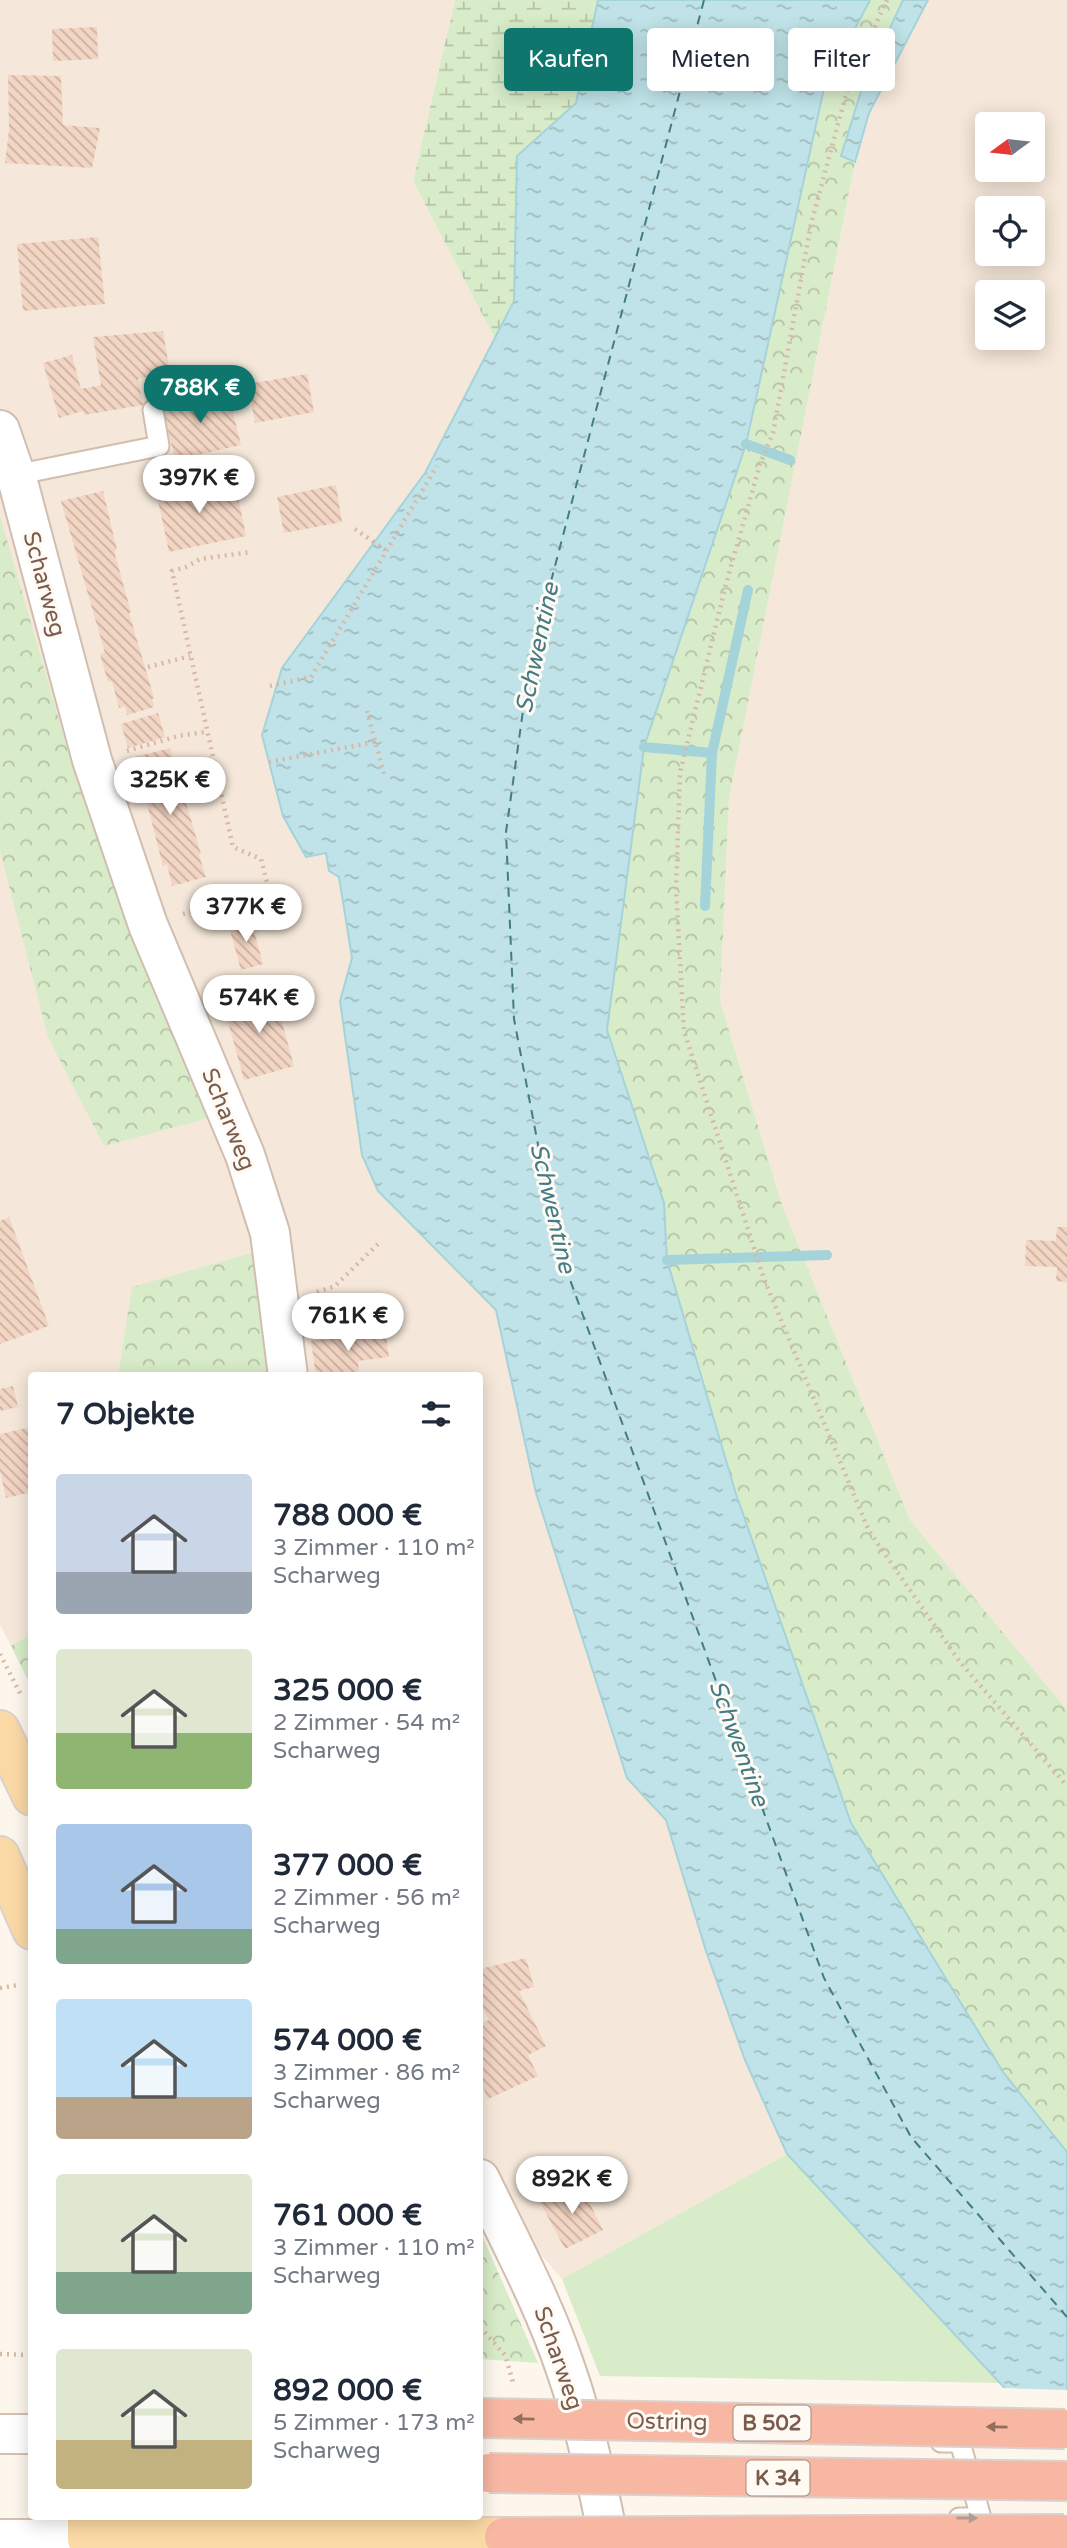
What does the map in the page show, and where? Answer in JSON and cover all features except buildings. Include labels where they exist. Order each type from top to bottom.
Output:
[{"type":"highway","name":"Ostring","points":[[483,2418],[1065,2429]]},
{"type":"highway","name":"K 34","points":[[489,2473],[1067,2481]]},
{"type":"highway","points":[[504,2537],[1064,2535]]},
{"type":"main road","points":[[13,1718],[28,1780]]},
{"type":"main road","points":[[0,1856],[28,1921]]},
{"type":"main road","points":[[87,2535],[154,2534],[442,2543],[504,2537]]},
{"type":"street","name":"Scharweg","points":[[0,430],[15,475],[92,760],[143,912],[245,1155],[270,1233],[287,1372]]},
{"type":"street","name":"Scharweg","points":[[483,2185],[535,2292],[566,2368],[607,2533]]},
{"type":"street","points":[[0,2434],[28,2434]]},
{"type":"street","points":[[0,2539],[87,2535]]},
{"type":"lane","points":[[15,475],[159,446],[153,410]]},
{"type":"lane","points":[[584,2436],[960,2442],[981,2518],[607,2533]]},
{"type":"path","points":[[887,0],[850,80],[811,224],[773,433],[760,464],[692,717],[680,772],[676,891],[684,1031],[764,1279],[869,1531],[961,1662],[1067,1786]]},
{"type":"path","points":[[270,686],[311,677],[437,466]]},
{"type":"path","points":[[355,529],[387,551]]},
{"type":"path","points":[[172,918],[269,890],[261,859],[233,847],[172,570],[186,567],[200,559],[251,552]]},
{"type":"path","points":[[148,667],[190,656]]},
{"type":"path","points":[[367,711],[384,774]]},
{"type":"path","points":[[122,752],[178,736],[206,732]]},
{"type":"path","points":[[269,762],[376,742]]},
{"type":"path","points":[[279,1305],[335,1286],[379,1243]]},
{"type":"path","points":[[0,1654],[13,1718]]},
{"type":"path","points":[[0,1988],[18,1985]]},
{"type":"path","points":[[0,2354],[28,2355]]},
{"type":"shaded area","points":[[0,0],[455,0],[413,181],[495,339],[425,473],[327,853],[339,877],[352,958],[340,1001],[378,1191],[496,1310],[536,1493],[627,1778],[666,1820],[706,1951],[745,2060],[787,2154],[562,2279],[483,2187],[483,1372],[266,1372],[133,1287],[119,1372],[28,1372],[28,1636],[11,1646],[0,1625]]},
{"type":"shaded area","points":[[928,0],[1067,0],[1067,1710],[910,1520],[782,1205],[720,1001],[729,799],[855,162],[869,113],[880,91],[895,91],[895,63]]},
{"type":"green space","points":[[455,0],[598,0],[592,28],[504,28],[504,91],[579,91],[576,103],[517,156],[514,300],[495,339],[413,181]]},
{"type":"green space","points":[[870,0],[903,0],[890,28],[855,28]]},
{"type":"green space","points":[[823,91],[861,91],[842,156],[855,162],[729,799],[720,1001],[782,1205],[910,1520],[1067,1710],[1067,2152],[1003,2072],[851,1823],[735,1491],[667,1260],[664,1203],[607,1030],[644,747],[746,444]]},
{"type":"green space","points":[[0,516],[74,772],[137,946],[209,1118],[104,1146],[48,1037],[0,851]]},
{"type":"green space","points":[[255,1252],[271,1372],[119,1372],[132,1287]]},
{"type":"green space","points":[[28,1636],[28,1680],[11,1646]]},
{"type":"green space","points":[[787,2154],[1000,2383],[600,2376],[562,2279]]},
{"type":"green space","points":[[483,2238],[538,2363],[483,2359]]},
{"type":"water","name":"Schwentine","points":[[598,0],[870,0],[855,28],[788,28],[788,91],[823,91],[746,444],[644,747],[607,1030],[664,1203],[667,1260],[735,1491],[851,1823],[1003,2072],[1067,2152],[1067,2483],[1024,2409],[787,2154],[745,2060],[706,1951],[666,1820],[627,1778],[536,1493],[496,1310],[378,1191],[362,1155],[340,1001],[352,958],[339,877],[329,871],[326,853],[306,857],[283,816],[262,735],[282,668],[425,473],[514,301],[517,156],[576,103],[579,91],[633,91],[633,28],[592,28]]},
{"type":"water","points":[[903,0],[928,0],[895,63],[895,28],[890,28]]},
{"type":"water","points":[[861,91],[880,91],[869,113],[855,162],[841,156]]},
{"type":"pier","points":[[999,2388],[1067,2390],[1067,2487],[1021,2411]]},
{"type":"waterway","points":[[746,444],[790,460]]},
{"type":"waterway","points":[[705,906],[712,753],[748,590]]},
{"type":"waterway","points":[[644,747],[712,753]]},
{"type":"waterway","points":[[667,1260],[827,1255]]},
{"type":"ferry route","points":[[704,0],[530,661],[506,832],[514,1019],[557,1244],[824,1978],[911,2137],[1067,2317]]}]
